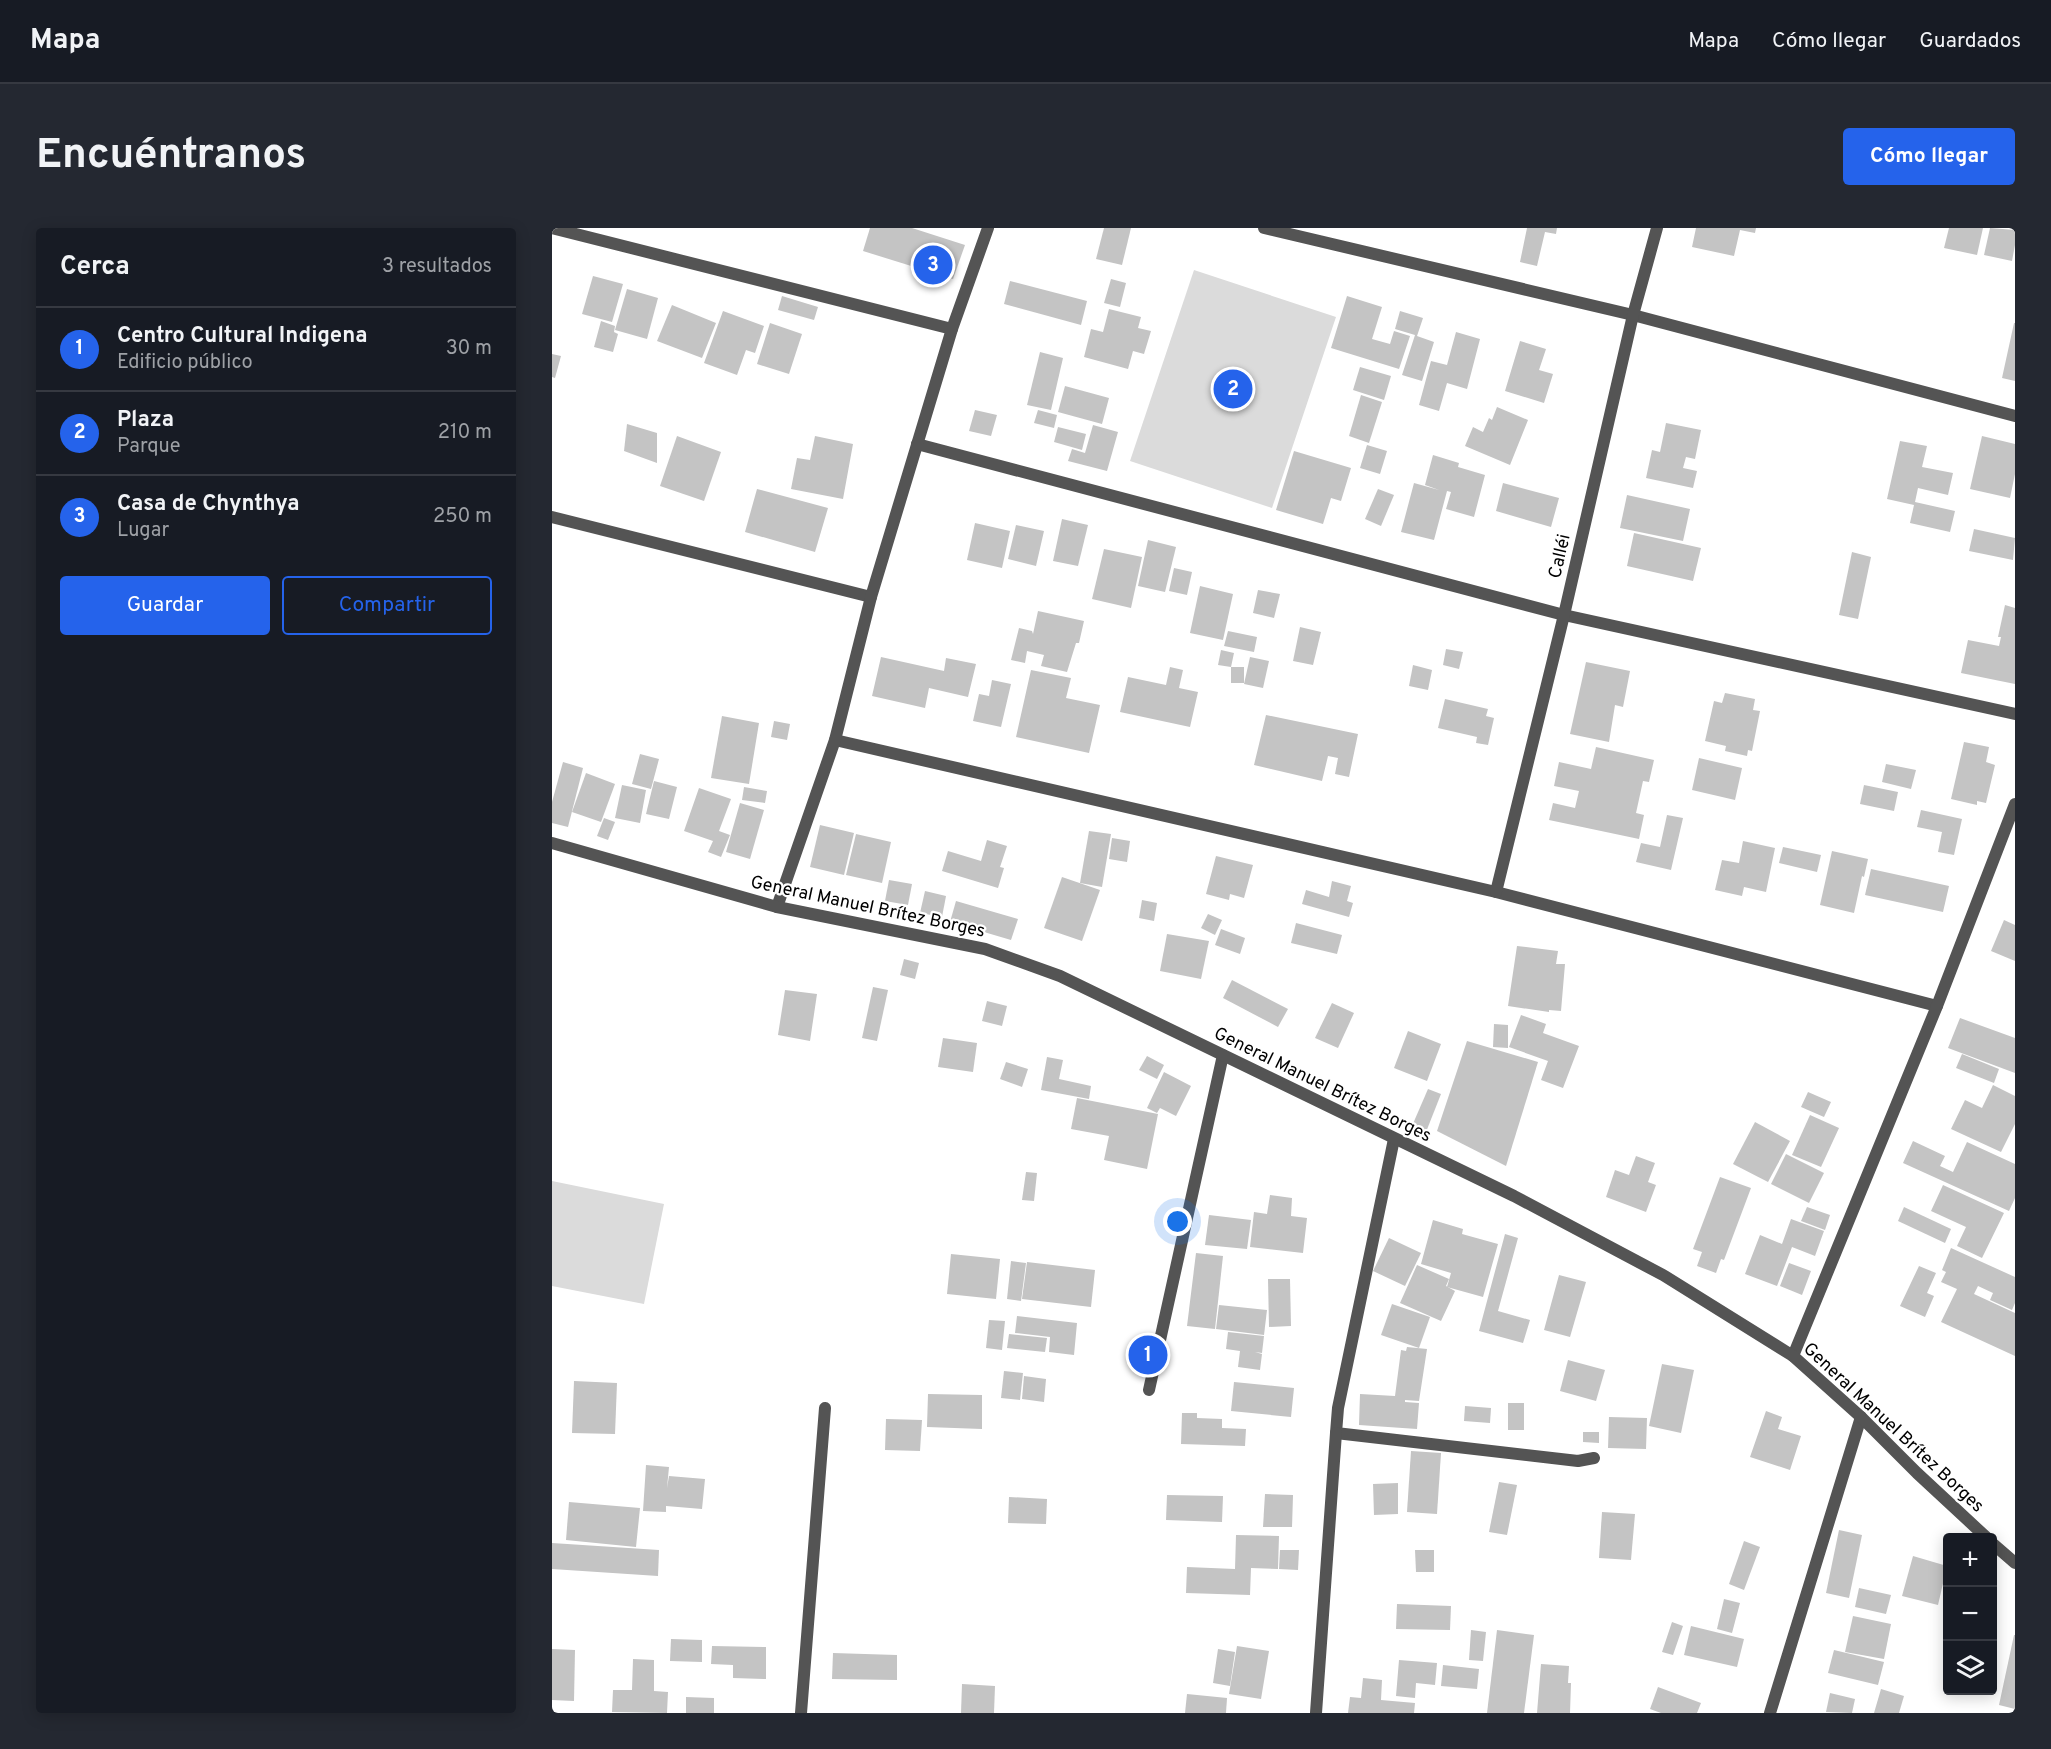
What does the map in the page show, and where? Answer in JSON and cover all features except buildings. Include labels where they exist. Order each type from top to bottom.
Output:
[{"type":"street","points":[[552,228],[952,329]]},
{"type":"street","points":[[777,907],[835,740],[871,597],[916,444],[952,329],[988,228]]},
{"type":"street","points":[[1264,228],[1633,315],[2015,416]]},
{"type":"street","name":"Calle´i","points":[[1496,892],[1564,615],[1633,315],[1657,228]]},
{"type":"street","points":[[916,444],[1564,615],[2015,714]]},
{"type":"street","points":[[552,517],[871,597]]},
{"type":"street","points":[[835,740],[1496,892],[1937,1006]]},
{"type":"street","points":[[1793,1356],[1937,1006],[2015,804]]},
{"type":"street","name":"General Manuel Brítez Borges","points":[[552,843],[777,907],[985,949],[1060,976],[1514,1196],[1662,1275],[1793,1356],[1861,1417],[1982,1533]]},
{"type":"street","points":[[1149,1390],[1223,1055]]},
{"type":"street","points":[[1316,1713],[1338,1408],[1394,1139]]},
{"type":"street","points":[[801,1713],[825,1407]]},
{"type":"street","points":[[1770,1713],[1861,1417]]},
{"type":"street","points":[[1336,1433],[1578,1461],[1594,1458]]},
{"type":"street","points":[[1997,1547],[2015,1563]]},
{"type":"shaded area","points":[[1194,270],[1336,317],[1272,508],[1130,461]]},
{"type":"shaded area","points":[[552,1181],[664,1204],[644,1304],[552,1286]]},
{"type":"place","name":"Casa de Chynthya","points":[[933,265]]},
{"type":"place","name":"Plaza","points":[[1233,389]]},
{"type":"place","name":"Centro Cultural Indigena","points":[[1148,1355]]}]
